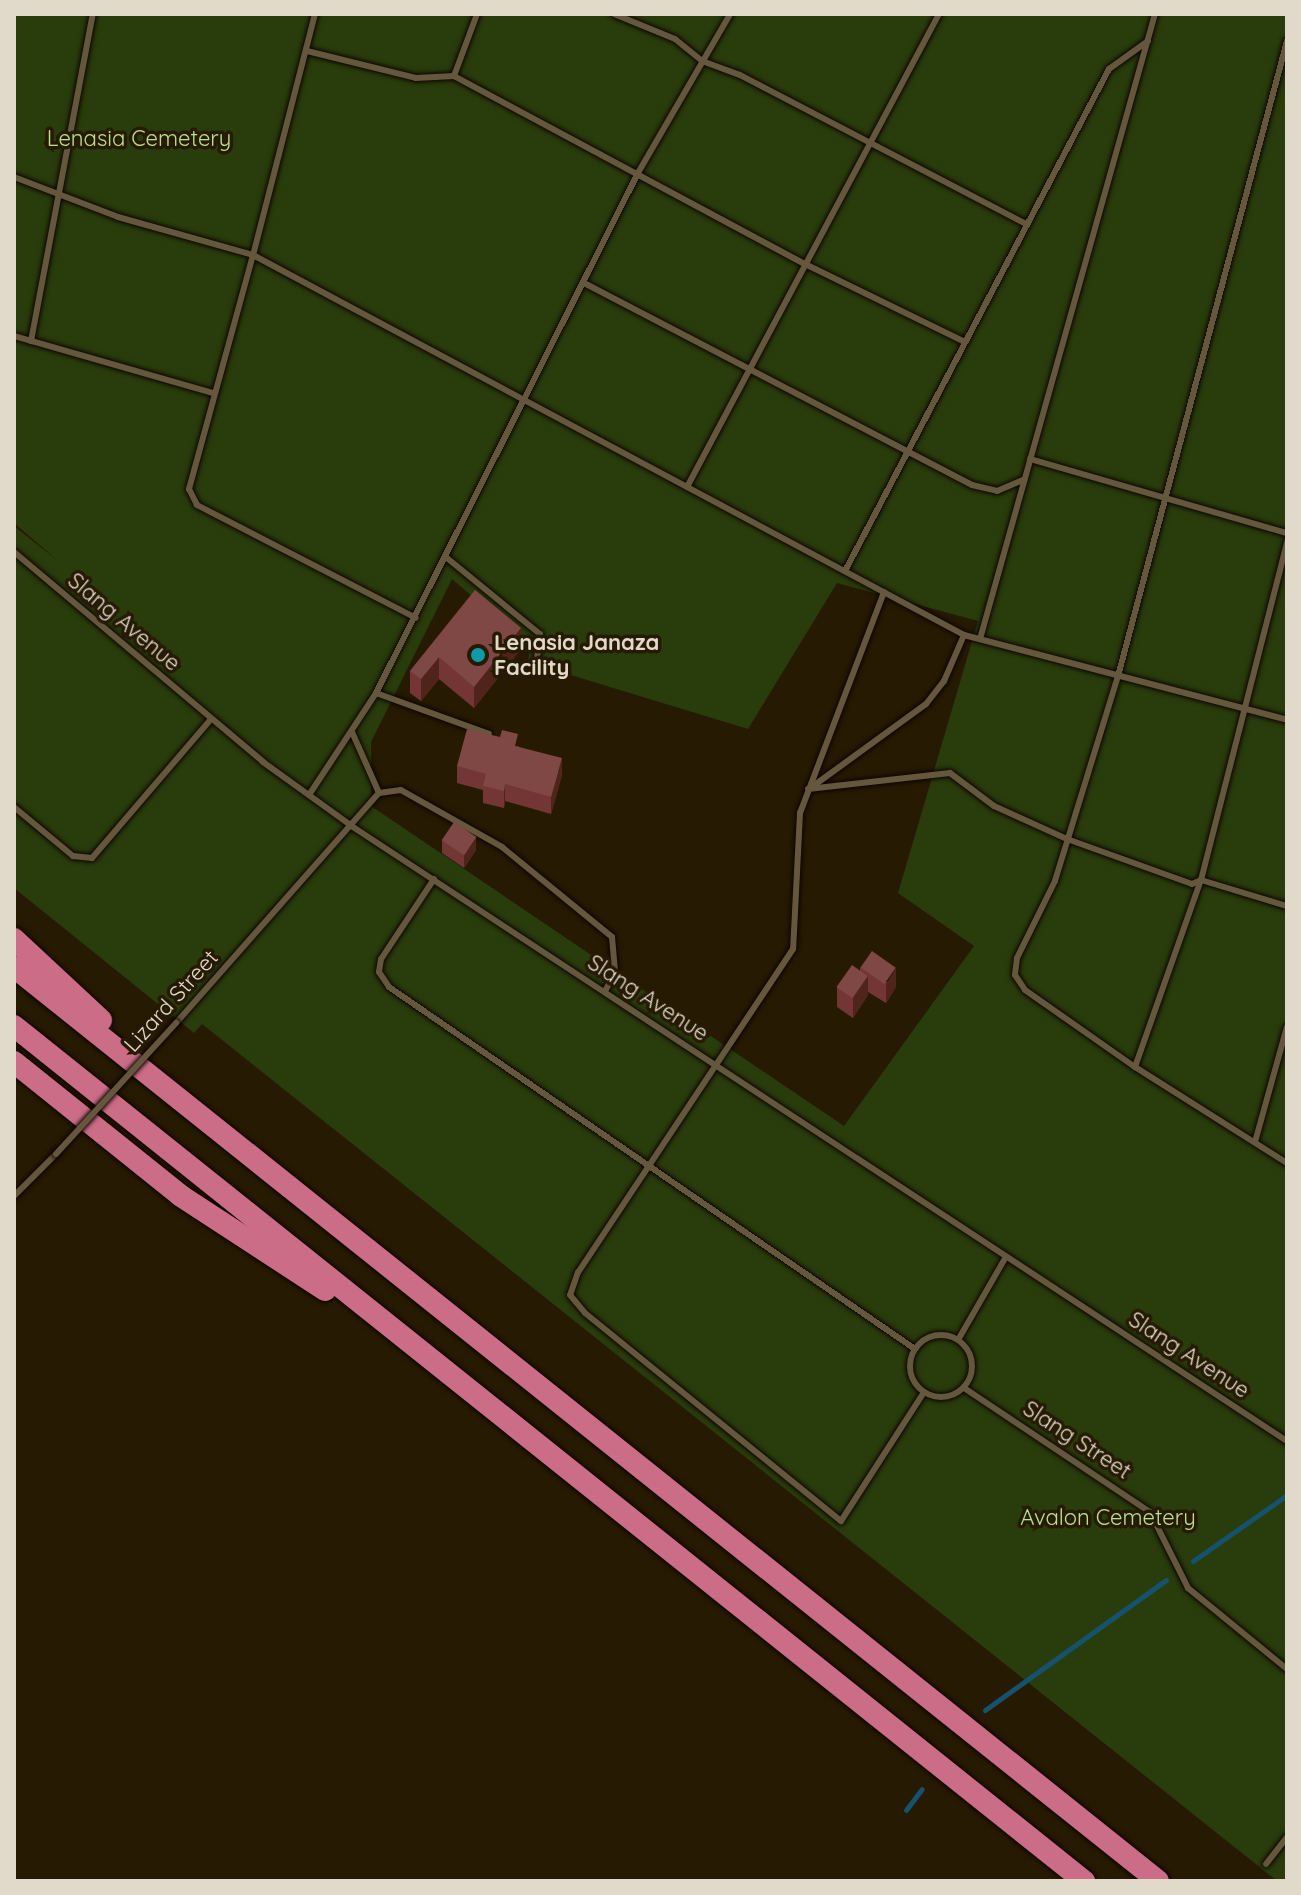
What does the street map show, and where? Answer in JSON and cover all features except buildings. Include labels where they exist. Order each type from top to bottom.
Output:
[{"type":"highway","points":[[14,939],[221,1133]]},
{"type":"highway","points":[[14,967],[1158,1881]]},
{"type":"highway","points":[[14,1026],[1084,1881]]},
{"type":"highway","points":[[14,1062],[181,1196],[433,1360]]},
{"type":"lane","points":[[31,341],[93,14]]},
{"type":"lane","points":[[315,14],[189,489],[197,505],[416,618]]},
{"type":"lane","points":[[454,76],[477,14]]},
{"type":"lane","points":[[614,14],[675,39],[702,61],[1026,224]]},
{"type":"lane","points":[[309,795],[376,693],[447,558],[638,173],[730,14]]},
{"type":"lane","points":[[687,487],[939,14]]},
{"type":"lane","points":[[980,639],[1155,14]]},
{"type":"lane","points":[[845,571],[1109,69],[1148,41]]},
{"type":"lane","points":[[1287,41],[1169,499],[1118,676],[1067,839],[1015,975],[1025,990],[1135,1067],[1287,1163]]},
{"type":"lane","points":[[307,51],[416,78],[454,76],[805,264],[965,342]]},
{"type":"lane","points":[[14,177],[59,196],[253,255],[964,635],[1287,720]]},
{"type":"lane","points":[[584,283],[907,453],[997,491],[1025,479]]},
{"type":"lane","points":[[14,336],[213,393]]},
{"type":"lane","points":[[1030,459],[1287,533]]},
{"type":"lane","points":[[1135,1067],[1201,880],[1287,542]]},
{"type":"lane","name":"Slang Avenue","points":[[14,552],[211,719],[353,827],[1287,1441]]},
{"type":"lane","points":[[447,558],[540,634],[537,660]]},
{"type":"lane","points":[[884,592],[800,813],[793,949],[719,1066],[648,1166],[571,1284],[575,1305],[841,1521],[924,1392]]},
{"type":"lane","points":[[808,789],[926,704],[944,681],[964,635]]},
{"type":"lane","points":[[376,693],[489,734]]},
{"type":"lane","points":[[14,807],[73,856],[92,858],[211,719]]},
{"type":"lane","points":[[352,732],[379,793],[401,790],[502,847],[612,937],[617,954],[615,973],[605,991]]},
{"type":"lane","points":[[808,789],[950,773],[994,806],[1067,839],[1192,884],[1201,880],[1287,906]]},
{"type":"lane","name":"Lizard Street","points":[[14,1196],[176,1023],[353,827],[379,793]]},
{"type":"lane","points":[[434,879],[381,959],[382,980],[915,1349]]},
{"type":"lane","points":[[1255,1142],[1287,1027]]},
{"type":"lane","points":[[958,1340],[1006,1257]]},
{"type":"lane","points":[[931,1337],[958,1340],[971,1359],[964,1388],[946,1397],[924,1392],[910,1369],[915,1349],[931,1337]]},
{"type":"lane","name":"Slang Street","points":[[964,1388],[1150,1512],[1188,1588],[1287,1669]]},
{"type":"lane","points":[[1266,1864],[1287,1837]]},
{"type":"green space","points":[[14,14],[1287,14],[1287,1881],[1277,1881],[202,1024],[194,1033],[14,888],[14,526],[57,560],[14,523]],"holes":[[[452,579],[530,646],[528,662],[748,729],[837,583],[978,621],[898,893],[974,946],[844,1126],[371,806],[371,742]]]},
{"type":"waterway","points":[[1193,1561],[1287,1495]]},
{"type":"waterway","points":[[985,1710],[1166,1580]]},
{"type":"waterway","points":[[906,1810],[922,1789]]},
{"type":"place","name":"Lenasia Janaza Facility","points":[[478,655]]},
{"type":"park label","name":"Lenasia Cemetery","points":[[139,139]]},
{"type":"park label","name":"Avalon Cemetery","points":[[1108,1518]]}]
